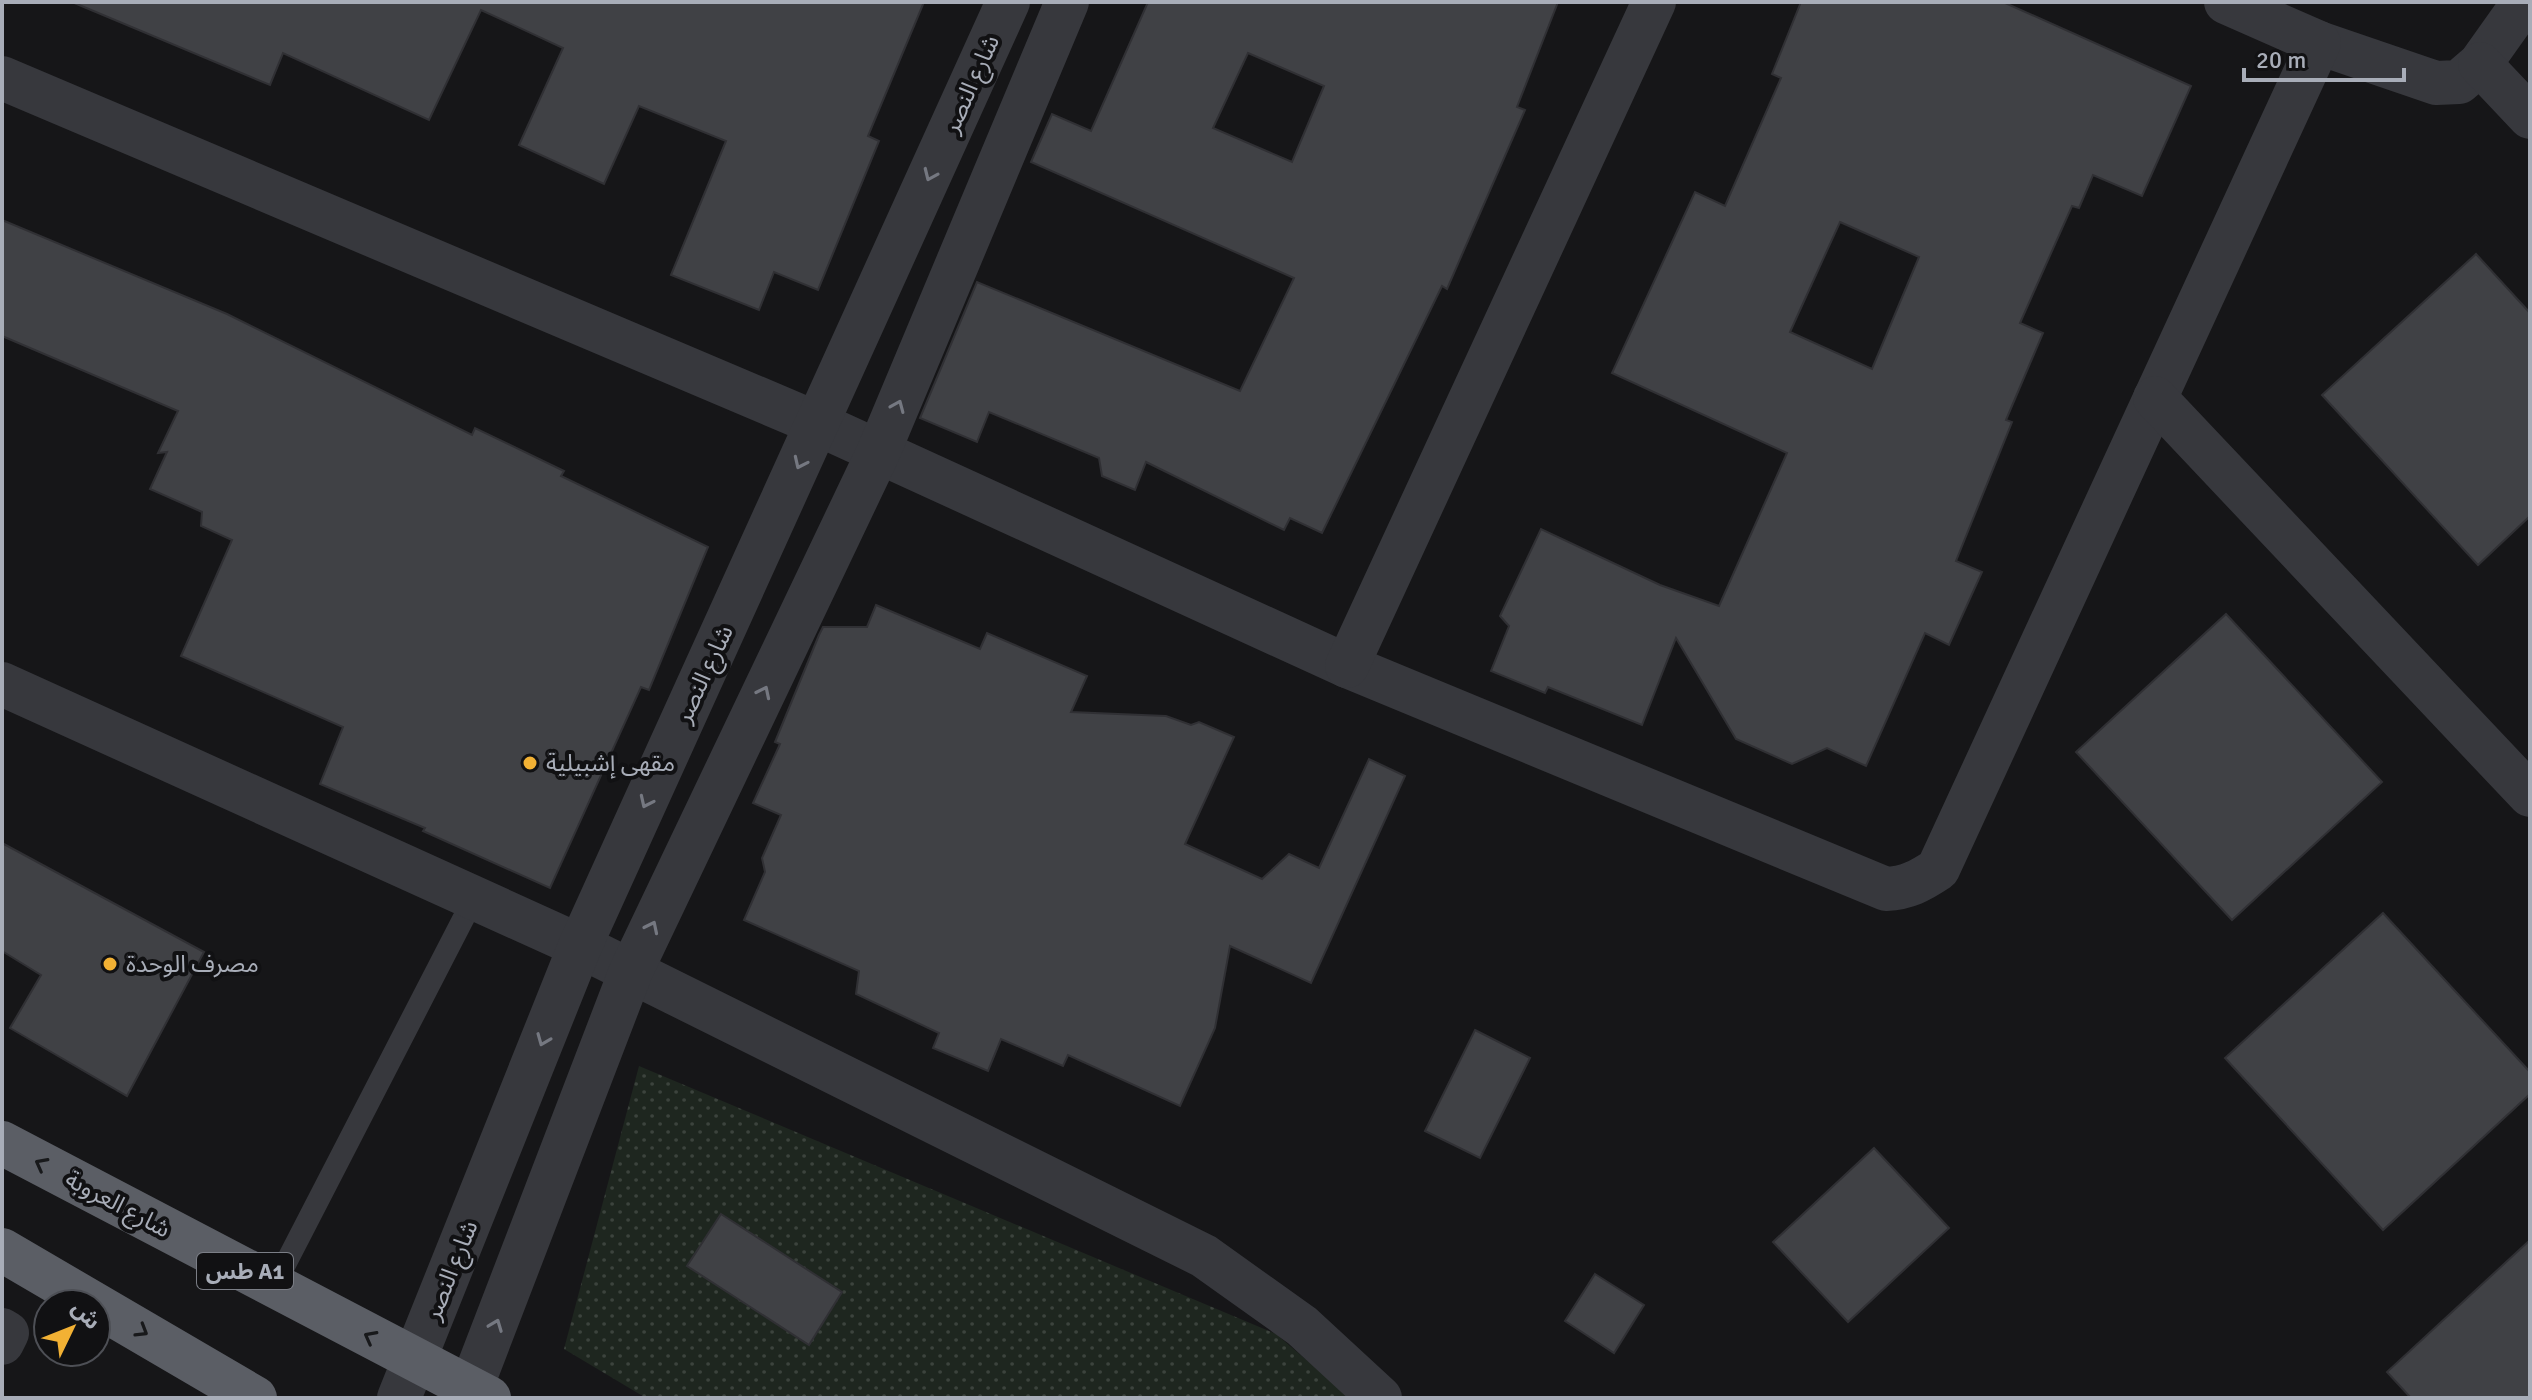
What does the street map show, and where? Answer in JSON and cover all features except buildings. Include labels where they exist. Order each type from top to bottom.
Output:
[{"type":"highway","name":"شارع العروبة","points":[[2,1143],[274,1286],[407,1380],[476,1395]]},
{"type":"highway","points":[[2,1250],[255,1398]]},
{"type":"street","name":"شارع النصر","points":[[407,1380],[580,946],[1008,2]]},
{"type":"street","points":[[476,1395],[631,971],[878,453],[1067,2]]},
{"type":"street","points":[[1347,666],[1654,2]]},
{"type":"street","points":[[2226,2],[2319,43],[2436,83],[2459,82],[2480,64],[2524,2]]},
{"type":"street","points":[[2,78],[818,424],[1347,666],[1886,889],[1903,888],[1919,882],[1938,869],[2319,43]]},
{"type":"street","points":[[2480,64],[2530,117]]},
{"type":"street","points":[[2155,398],[2530,795]]},
{"type":"street","points":[[2,684],[580,946],[1204,1256],[1302,1326],[1380,1398]]},
{"type":"street","points":[[2,1330],[7,1333],[2,1343]]},
{"type":"lane","points":[[274,1286],[474,898]]},
{"type":"shaded area","points":[[639,1066],[1276,1334],[1351,1398],[646,1398],[564,1349]]},
{"type":"place","name":"مقهى إشبيلية","points":[[530,763]]},
{"type":"place","name":"مصرف الوحدة","points":[[110,964]]}]
